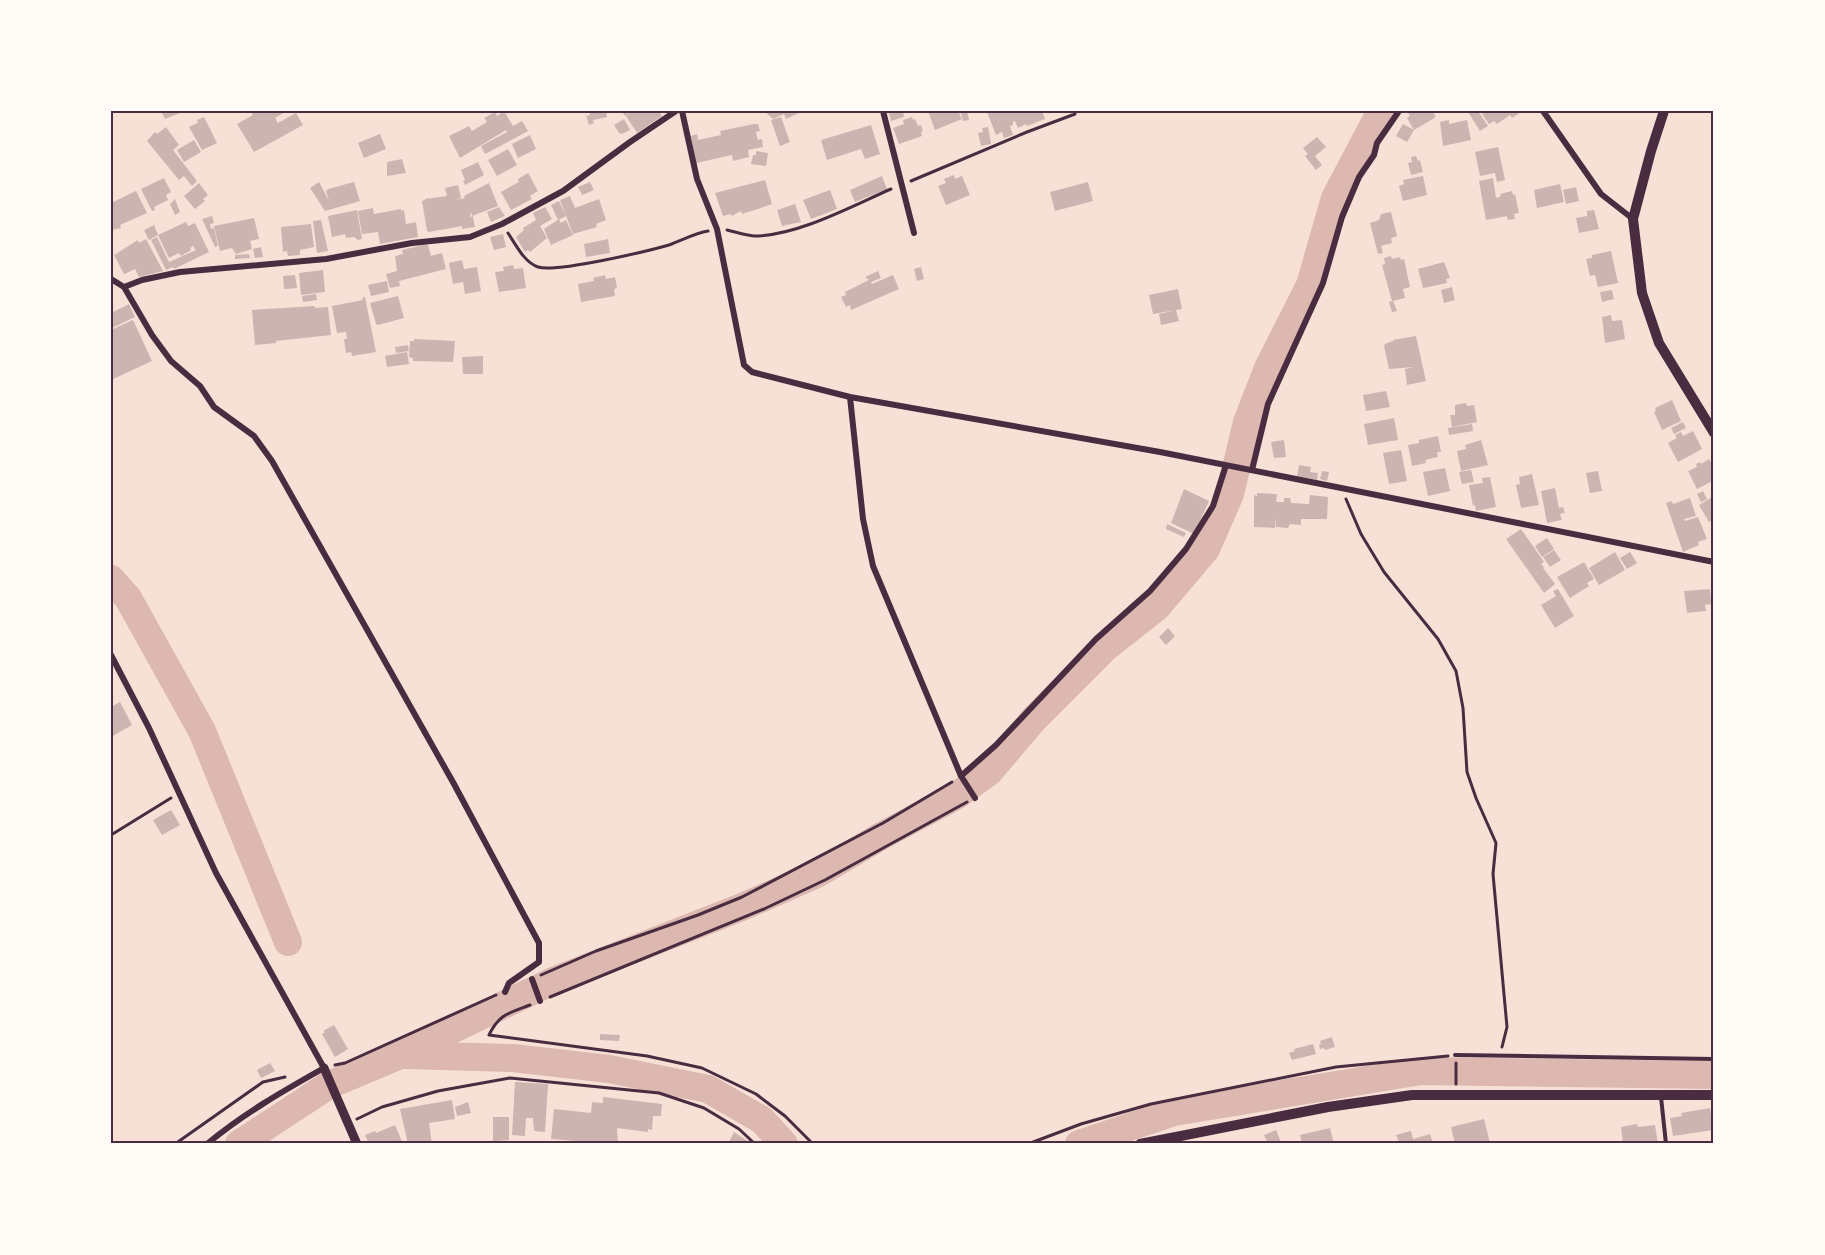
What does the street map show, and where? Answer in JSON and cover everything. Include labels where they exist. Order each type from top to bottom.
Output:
[{"type":"main road","points":[[1664,111],[1633,219],[1642,293],[1659,343],[1714,433]]},
{"type":"main road","points":[[1140,1144],[1328,1107],[1412,1095],[1714,1095]]},
{"type":"street","points":[[124,287],[142,280],[180,272],[326,259],[412,243],[470,237],[502,224],[563,191],[676,111]]},
{"type":"street","points":[[682,111],[697,179],[717,229],[744,365],[753,372],[850,397],[1160,452],[1714,562]]},
{"type":"street","points":[[883,111],[914,233]]},
{"type":"street","points":[[1249,469],[1268,404],[1323,283],[1342,217],[1359,177],[1374,155],[1377,143],[1399,111]]},
{"type":"street","points":[[1543,111],[1601,194],[1633,219]]},
{"type":"street","points":[[111,279],[124,287],[152,335],[171,361],[200,386],[214,407],[254,436],[272,461],[460,794],[539,944],[539,962],[509,983],[505,992]]},
{"type":"street","points":[[850,397],[863,519],[873,566],[962,778],[974,796]]},
{"type":"street","points":[[962,778],[996,746],[1096,639],[1150,591],[1186,549],[1213,506],[1229,466]]},
{"type":"street","points":[[111,655],[180,793],[216,873],[325,1072],[357,1144]]},
{"type":"street","points":[[533,981],[540,999]]},
{"type":"street","points":[[207,1144],[227,1127],[277,1095],[325,1072]]},
{"type":"lane","points":[[1456,1058],[1500,1055],[1714,1059]]},
{"type":"lane","points":[[1660,1095],[1666,1144]]},
{"type":"path","points":[[502,224],[524,257],[537,267],[552,268],[627,255],[717,229],[754,236],[783,232],[803,226],[1075,114],[1074,111]]},
{"type":"path","points":[[1341,489],[1361,534],[1384,572],[1438,639],[1456,671],[1463,708],[1467,772],[1496,843],[1493,874],[1507,1027],[1500,1055]]},
{"type":"path","points":[[533,981],[596,951],[699,915],[742,897],[883,824],[962,778]]},
{"type":"path","points":[[111,835],[180,793]]},
{"type":"path","points":[[813,1144],[785,1116],[756,1094],[702,1068],[647,1056],[489,1035],[495,1023],[502,1016],[784,899],[835,875],[974,796]]},
{"type":"path","points":[[325,1072],[505,992]]},
{"type":"path","points":[[1028,1144],[1081,1124],[1151,1104],[1336,1067],[1456,1058],[1456,1082]]},
{"type":"path","points":[[175,1144],[262,1082],[293,1075]]},
{"type":"path","points":[[346,1118],[438,1091],[510,1078],[659,1093],[704,1108],[739,1129],[755,1144]]},
{"type":"building","points":[[161,111],[185,111],[165,119]]},
{"type":"building","points":[[251,111],[287,111],[275,118],[278,123],[296,113],[303,125],[254,152],[237,124],[253,115]]},
{"type":"building","points":[[504,111],[513,126],[522,121],[528,131],[485,154],[481,146],[507,132],[506,130],[460,158],[449,136],[469,126],[472,131],[487,122],[484,118],[495,112],[497,116]]},
{"type":"building","points":[[589,111],[606,111],[607,117],[593,120],[594,123],[589,125],[586,116],[590,115]]},
{"type":"building","points":[[622,111],[632,111],[625,116]]},
{"type":"building","points":[[632,111],[659,111],[662,116],[637,133],[626,116]]},
{"type":"building","points":[[764,111],[798,111],[799,113],[786,119],[784,114],[773,119]]},
{"type":"building","points":[[903,111],[904,117],[891,121],[889,113]]},
{"type":"building","points":[[928,111],[958,111],[962,119],[935,130]]},
{"type":"building","points":[[967,111],[969,120],[963,121],[961,113]]},
{"type":"building","points":[[1042,111],[1045,119],[1018,128],[1015,121],[1010,126],[1013,135],[1004,138],[1002,132],[996,135],[987,112]]},
{"type":"building","points":[[1407,111],[1432,111],[1436,117],[1414,130],[1407,118],[1410,116]]},
{"type":"building","points":[[1478,111],[1488,126],[1480,131],[1468,112]]},
{"type":"building","points":[[1487,111],[1523,111],[1512,118],[1510,115],[1497,124],[1494,121],[1489,124],[1482,114]]},
{"type":"building","points":[[204,117],[217,143],[202,150],[189,127]]},
{"type":"building","points":[[781,117],[790,142],[780,146],[771,120]]},
{"type":"building","points":[[912,117],[918,126],[921,125],[922,136],[899,144],[893,128],[904,124],[903,120]]},
{"type":"building","points":[[624,119],[630,130],[622,134],[614,125]]},
{"type":"building","points":[[1449,120],[1449,124],[1467,120],[1471,140],[1443,146],[1440,122]]},
{"type":"building","points":[[758,124],[760,131],[756,132],[758,140],[762,139],[763,147],[748,150],[749,157],[733,161],[732,155],[696,163],[691,136],[697,134],[698,140],[721,135],[720,131]]},
{"type":"building","points":[[1403,124],[1414,130],[1407,142],[1396,136]]},
{"type":"building","points":[[871,125],[880,154],[865,159],[861,149],[827,160],[821,140]]},
{"type":"building","points":[[166,127],[179,145],[173,150],[197,181],[192,186],[184,176],[179,180],[147,141],[155,132],[157,134]]},
{"type":"building","points":[[988,127],[991,144],[981,146],[978,133],[983,132],[982,128]]},
{"type":"building","points":[[380,134],[386,149],[364,158],[358,143]]},
{"type":"building","points":[[530,135],[536,149],[518,158],[512,144]]},
{"type":"building","points":[[1317,137],[1326,147],[1315,156],[1322,165],[1316,170],[1305,156],[1308,154],[1303,148]]},
{"type":"building","points":[[194,140],[201,152],[184,162],[177,150]]},
{"type":"building","points":[[1498,147],[1505,180],[1497,182],[1495,173],[1480,176],[1475,152]]},
{"type":"building","points":[[508,149],[517,165],[497,176],[488,160]]},
{"type":"building","points":[[756,151],[768,153],[766,166],[751,164]]},
{"type":"building","points":[[1416,156],[1418,161],[1420,160],[1423,172],[1411,175],[1408,163],[1412,162],[1411,157]]},
{"type":"building","points":[[402,159],[406,173],[387,176],[387,162]]},
{"type":"building","points":[[478,162],[484,175],[465,185],[461,170]]},
{"type":"building","points":[[528,173],[538,191],[530,196],[532,199],[511,210],[501,192],[519,182],[518,179]]},
{"type":"building","points":[[954,175],[955,179],[962,176],[970,195],[946,205],[938,186],[946,183],[944,179]]},
{"type":"building","points":[[882,176],[887,189],[855,202],[850,190]]},
{"type":"building","points":[[1423,176],[1427,195],[1403,201],[1399,186],[1404,184],[1403,180]]},
{"type":"building","points":[[164,178],[171,192],[166,195],[168,200],[154,207],[155,210],[152,211],[141,189]]},
{"type":"building","points":[[1493,178],[1496,198],[1501,196],[1500,194],[1512,191],[1513,195],[1515,194],[1519,213],[1514,214],[1515,219],[1508,220],[1507,216],[1486,220],[1479,181]]},
{"type":"building","points":[[765,180],[772,204],[742,214],[741,211],[732,216],[731,214],[723,216],[715,193]]},
{"type":"building","points":[[319,182],[329,201],[326,191],[328,189],[354,182],[360,201],[325,211],[310,188]]},
{"type":"building","points":[[590,182],[594,190],[582,195],[578,187]]},
{"type":"building","points":[[1088,182],[1093,201],[1055,211],[1050,192]]},
{"type":"building","points":[[199,183],[208,195],[203,199],[205,201],[195,209],[184,196]]},
{"type":"building","points":[[489,183],[498,206],[472,216],[471,212],[470,217],[473,216],[475,227],[462,229],[462,226],[427,231],[422,201],[447,196],[445,188],[458,185],[461,198],[455,200],[465,198],[464,196]]},
{"type":"building","points":[[1560,184],[1564,202],[1537,208],[1534,190]]},
{"type":"building","points":[[1576,187],[1579,201],[1566,204],[1563,190]]},
{"type":"building","points":[[830,190],[837,209],[811,219],[803,200]]},
{"type":"building","points":[[136,191],[147,213],[120,225],[121,228],[111,230],[111,203]]},
{"type":"building","points":[[570,196],[575,208],[599,199],[606,220],[596,224],[597,227],[573,234],[560,200]]},
{"type":"building","points":[[175,199],[180,212],[175,215],[170,204]]},
{"type":"building","points":[[559,201],[566,216],[558,220],[551,205]]},
{"type":"building","points":[[795,204],[801,222],[782,226],[777,210]]},
{"type":"building","points":[[499,207],[505,216],[491,222],[487,212]]},
{"type":"building","points":[[545,207],[552,219],[540,226],[547,238],[530,252],[528,250],[525,252],[516,237],[524,230],[523,228],[536,220],[533,213]]},
{"type":"building","points":[[373,208],[374,214],[404,210],[406,224],[416,222],[418,237],[380,244],[378,232],[362,234],[358,211]]},
{"type":"building","points":[[357,210],[362,239],[346,238],[345,234],[332,237],[328,216]]},
{"type":"building","points":[[1594,210],[1599,229],[1579,233],[1576,218],[1587,216],[1587,211]]},
{"type":"building","points":[[1391,212],[1397,236],[1391,238],[1392,243],[1381,246],[1383,253],[1378,254],[1370,223],[1379,220],[1381,214]]},
{"type":"building","points":[[212,216],[214,223],[210,224],[211,229],[214,228],[218,246],[215,247],[202,219]]},
{"type":"building","points":[[254,218],[259,239],[250,241],[252,249],[236,254],[232,248],[220,251],[214,226]]},
{"type":"building","points":[[559,219],[561,223],[566,220],[573,235],[551,245],[544,229]]},
{"type":"building","points":[[321,220],[328,251],[317,253],[313,221]]},
{"type":"building","points":[[186,222],[188,226],[195,223],[209,252],[174,269],[173,267],[166,270],[151,240],[157,237],[169,262],[196,250],[193,246],[181,256],[179,253],[169,258],[158,235]]},
{"type":"building","points":[[311,224],[314,247],[300,250],[300,255],[288,256],[287,251],[283,252],[281,227]]},
{"type":"building","points":[[154,225],[158,235],[149,240],[144,230]]},
{"type":"building","points":[[503,234],[506,247],[494,250],[490,237]]},
{"type":"building","points":[[146,239],[163,271],[139,277],[135,269],[124,274],[114,255],[138,240],[139,243]]},
{"type":"building","points":[[608,239],[610,253],[586,257],[584,244]]},
{"type":"building","points":[[428,245],[431,256],[442,253],[446,269],[399,281],[400,286],[390,288],[386,274],[397,271],[395,256],[403,254],[402,250]]},
{"type":"building","points":[[261,247],[263,257],[255,258],[253,249]]},
{"type":"building","points":[[1611,251],[1618,283],[1598,287],[1595,275],[1590,276],[1586,259],[1592,258],[1592,255]]},
{"type":"building","points":[[249,254],[250,258],[235,259],[235,255]]},
{"type":"building","points":[[1391,256],[1392,259],[1400,257],[1401,260],[1404,259],[1410,287],[1403,289],[1405,298],[1393,301],[1397,311],[1392,312],[1389,302],[1392,301],[1382,265],[1385,264],[1384,258]]},
{"type":"building","points":[[462,260],[464,269],[477,267],[481,291],[465,294],[463,282],[453,284],[449,263]]},
{"type":"building","points":[[1444,262],[1450,278],[1446,279],[1447,283],[1423,288],[1418,269]]},
{"type":"building","points":[[513,265],[514,269],[523,268],[526,288],[499,292],[495,272],[504,271],[503,267]]},
{"type":"building","points":[[921,267],[924,279],[917,281],[914,269]]},
{"type":"building","points":[[323,270],[325,292],[301,295],[299,273]]},
{"type":"building","points":[[878,271],[881,278],[871,282],[872,284],[893,275],[899,289],[851,310],[850,305],[846,307],[841,297],[846,295],[845,292],[869,280],[865,277]]},
{"type":"building","points":[[295,275],[297,288],[284,289],[283,276]]},
{"type":"building","points":[[605,275],[606,279],[615,277],[617,288],[614,289],[615,296],[581,302],[578,284],[594,281],[593,278]]},
{"type":"building","points":[[387,281],[389,292],[371,296],[368,285]]},
{"type":"building","points":[[1452,287],[1455,300],[1444,303],[1441,290]]},
{"type":"building","points":[[1178,289],[1182,309],[1153,314],[1149,295]]},
{"type":"building","points":[[1612,290],[1614,299],[1602,302],[1600,292]]},
{"type":"building","points":[[316,294],[317,300],[303,302],[302,296]]},
{"type":"building","points":[[398,296],[404,318],[376,324],[370,303]]},
{"type":"building","points":[[365,297],[376,352],[352,356],[351,352],[346,353],[344,339],[347,339],[346,332],[337,333],[332,306],[363,300],[362,298]]},
{"type":"building","points":[[129,304],[135,317],[112,328],[111,313]]},
{"type":"building","points":[[315,306],[315,308],[328,307],[331,335],[255,345],[252,310]]},
{"type":"building","points":[[1176,310],[1179,321],[1161,325],[1159,314]]},
{"type":"building","points":[[1611,315],[1612,321],[1622,320],[1625,339],[1605,343],[1602,317]]},
{"type":"building","points":[[133,320],[152,361],[111,380],[111,330]]},
{"type":"building","points":[[1416,336],[1426,381],[1407,385],[1405,369],[1414,367],[1389,369],[1384,346],[1393,340]]},
{"type":"building","points":[[414,339],[455,341],[453,362],[413,361],[413,358],[409,357],[410,341]]},
{"type":"building","points":[[408,345],[409,351],[396,353],[395,347]]},
{"type":"building","points":[[407,352],[409,364],[387,367],[385,356]]},
{"type":"building","points":[[483,356],[483,374],[463,374],[462,357]]},
{"type":"building","points":[[1386,391],[1390,407],[1366,411],[1363,395]]},
{"type":"building","points":[[1672,400],[1681,421],[1662,430],[1654,412],[1655,408]]},
{"type":"building","points":[[1466,403],[1467,406],[1474,405],[1477,422],[1452,427],[1450,415],[1455,415],[1455,405]]},
{"type":"building","points":[[1394,418],[1398,440],[1368,445],[1364,424]]},
{"type":"building","points":[[1683,422],[1686,428],[1674,434],[1671,428]]},
{"type":"building","points":[[1472,424],[1473,431],[1449,435],[1448,428]]},
{"type":"building","points":[[1693,431],[1702,449],[1678,462],[1668,443],[1677,438],[1675,435],[1681,432],[1683,436]]},
{"type":"building","points":[[1438,436],[1441,452],[1437,452],[1438,457],[1412,466],[1408,445]]},
{"type":"building","points":[[1284,440],[1286,457],[1274,458],[1271,442]]},
{"type":"building","points":[[1481,440],[1488,465],[1461,471],[1457,451],[1466,449],[1465,445]]},
{"type":"building","points":[[1401,450],[1407,481],[1389,484],[1383,453]]},
{"type":"building","points":[[1709,459],[1714,468],[1714,480],[1697,489],[1688,471],[1697,467],[1696,464]]},
{"type":"building","points":[[1299,465],[1311,467],[1310,472],[1318,473],[1317,480],[1297,476]]},
{"type":"building","points":[[1445,468],[1450,491],[1428,496],[1423,472]]},
{"type":"building","points":[[1471,470],[1474,482],[1462,484],[1459,472]]},
{"type":"building","points":[[1322,471],[1329,472],[1327,481],[1320,479]]},
{"type":"building","points":[[1598,471],[1602,491],[1590,493],[1586,473]]},
{"type":"building","points":[[1532,474],[1539,505],[1521,508],[1516,485],[1520,484],[1519,477]]},
{"type":"building","points":[[1490,477],[1496,507],[1476,511],[1469,485],[1483,483],[1482,478]]},
{"type":"building","points":[[1555,488],[1559,508],[1563,507],[1565,513],[1560,514],[1562,520],[1547,523],[1541,491]]},
{"type":"building","points":[[1184,489],[1209,501],[1194,534],[1171,523]]},
{"type":"building","points":[[1703,491],[1707,499],[1701,502],[1697,494]]},
{"type":"building","points":[[1257,493],[1277,494],[1276,502],[1284,502],[1284,498],[1290,498],[1291,503],[1309,504],[1310,495],[1328,497],[1327,519],[1301,519],[1301,525],[1290,524],[1288,528],[1276,527],[1275,517],[1275,528],[1254,527],[1254,495],[1257,496]]},
{"type":"building","points":[[1714,496],[1714,519],[1709,522],[1699,505]]},
{"type":"building","points":[[1690,498],[1696,516],[1684,519],[1685,521],[1698,517],[1707,539],[1683,552],[1666,503],[1672,501],[1673,504]]},
{"type":"building","points":[[1167,524],[1186,533],[1184,537],[1166,529]]},
{"type":"building","points":[[1521,529],[1544,562],[1541,564],[1543,568],[1555,584],[1544,593],[1506,539]]},
{"type":"building","points":[[1547,538],[1554,549],[1542,557],[1535,546]]},
{"type":"building","points":[[1554,550],[1561,560],[1550,567],[1543,557]]},
{"type":"building","points":[[1615,552],[1625,570],[1599,585],[1589,568]]},
{"type":"building","points":[[1630,552],[1637,563],[1627,569],[1620,558]]},
{"type":"building","points":[[1584,562],[1594,579],[1587,583],[1589,586],[1570,598],[1557,577]]},
{"type":"building","points":[[1558,589],[1574,616],[1555,628],[1541,605],[1556,596],[1553,591]]},
{"type":"building","points":[[1710,589],[1711,604],[1705,605],[1706,611],[1687,613],[1684,591]]},
{"type":"building","points":[[1168,628],[1175,636],[1166,645],[1159,637]]},
{"type":"building","points":[[120,702],[132,725],[111,737],[111,707]]},
{"type":"building","points":[[171,810],[180,825],[162,835],[153,820]]},
{"type":"building","points":[[334,1025],[348,1049],[335,1057],[322,1034]]},
{"type":"building","points":[[600,1034],[620,1035],[619,1041],[600,1040]]},
{"type":"building","points":[[1332,1037],[1335,1047],[1320,1049],[1320,1041]]},
{"type":"building","points":[[1313,1044],[1316,1054],[1292,1060],[1289,1053],[1295,1051],[1294,1049]]},
{"type":"building","points":[[270,1063],[275,1071],[261,1078],[257,1070]]},
{"type":"building","points":[[515,1082],[548,1084],[545,1132],[534,1131],[533,1118],[526,1118],[525,1136],[512,1135]]},
{"type":"building","points":[[603,1097],[662,1104],[661,1116],[653,1116],[652,1130],[648,1129],[648,1132],[617,1128],[618,1144],[551,1139],[554,1109],[591,1113],[592,1102],[603,1103]]},
{"type":"building","points":[[452,1100],[455,1119],[429,1123],[432,1144],[408,1144],[400,1109]]},
{"type":"building","points":[[468,1102],[471,1113],[457,1116],[455,1107]]},
{"type":"building","points":[[1710,1108],[1713,1130],[1673,1136],[1670,1118],[1682,1116],[1681,1113]]},
{"type":"building","points":[[493,1117],[509,1117],[509,1140],[493,1141]]},
{"type":"building","points":[[1484,1119],[1490,1143],[1455,1144],[1451,1127]]},
{"type":"building","points":[[1637,1124],[1638,1127],[1655,1125],[1658,1144],[1623,1144],[1621,1127]]},
{"type":"building","points":[[395,1125],[403,1144],[369,1144],[365,1135]]},
{"type":"building","points":[[1330,1128],[1334,1144],[1302,1144],[1300,1135]]},
{"type":"building","points":[[1276,1130],[1281,1142],[1268,1144],[1264,1135]]},
{"type":"building","points":[[1411,1131],[1413,1139],[1430,1134],[1433,1144],[1400,1144],[1396,1135]]},
{"type":"building","points":[[734,1132],[749,1142],[748,1144],[728,1144]]},
{"type":"waterway","points":[[239,1144],[329,1085],[400,1055],[553,981],[742,907],[817,874],[956,796],[989,772],[1034,719],[1105,648],[1157,607],[1206,549],[1230,494],[1247,422],[1268,368],[1310,285],[1335,198],[1381,111]]},
{"type":"waterway","points":[[111,579],[128,598],[202,731],[288,942]]},
{"type":"waterway","points":[[405,1055],[513,1058],[609,1069],[708,1089],[762,1120],[784,1144]]},
{"type":"waterway","points":[[1079,1144],[1174,1112],[1421,1071],[1714,1075]]}]
